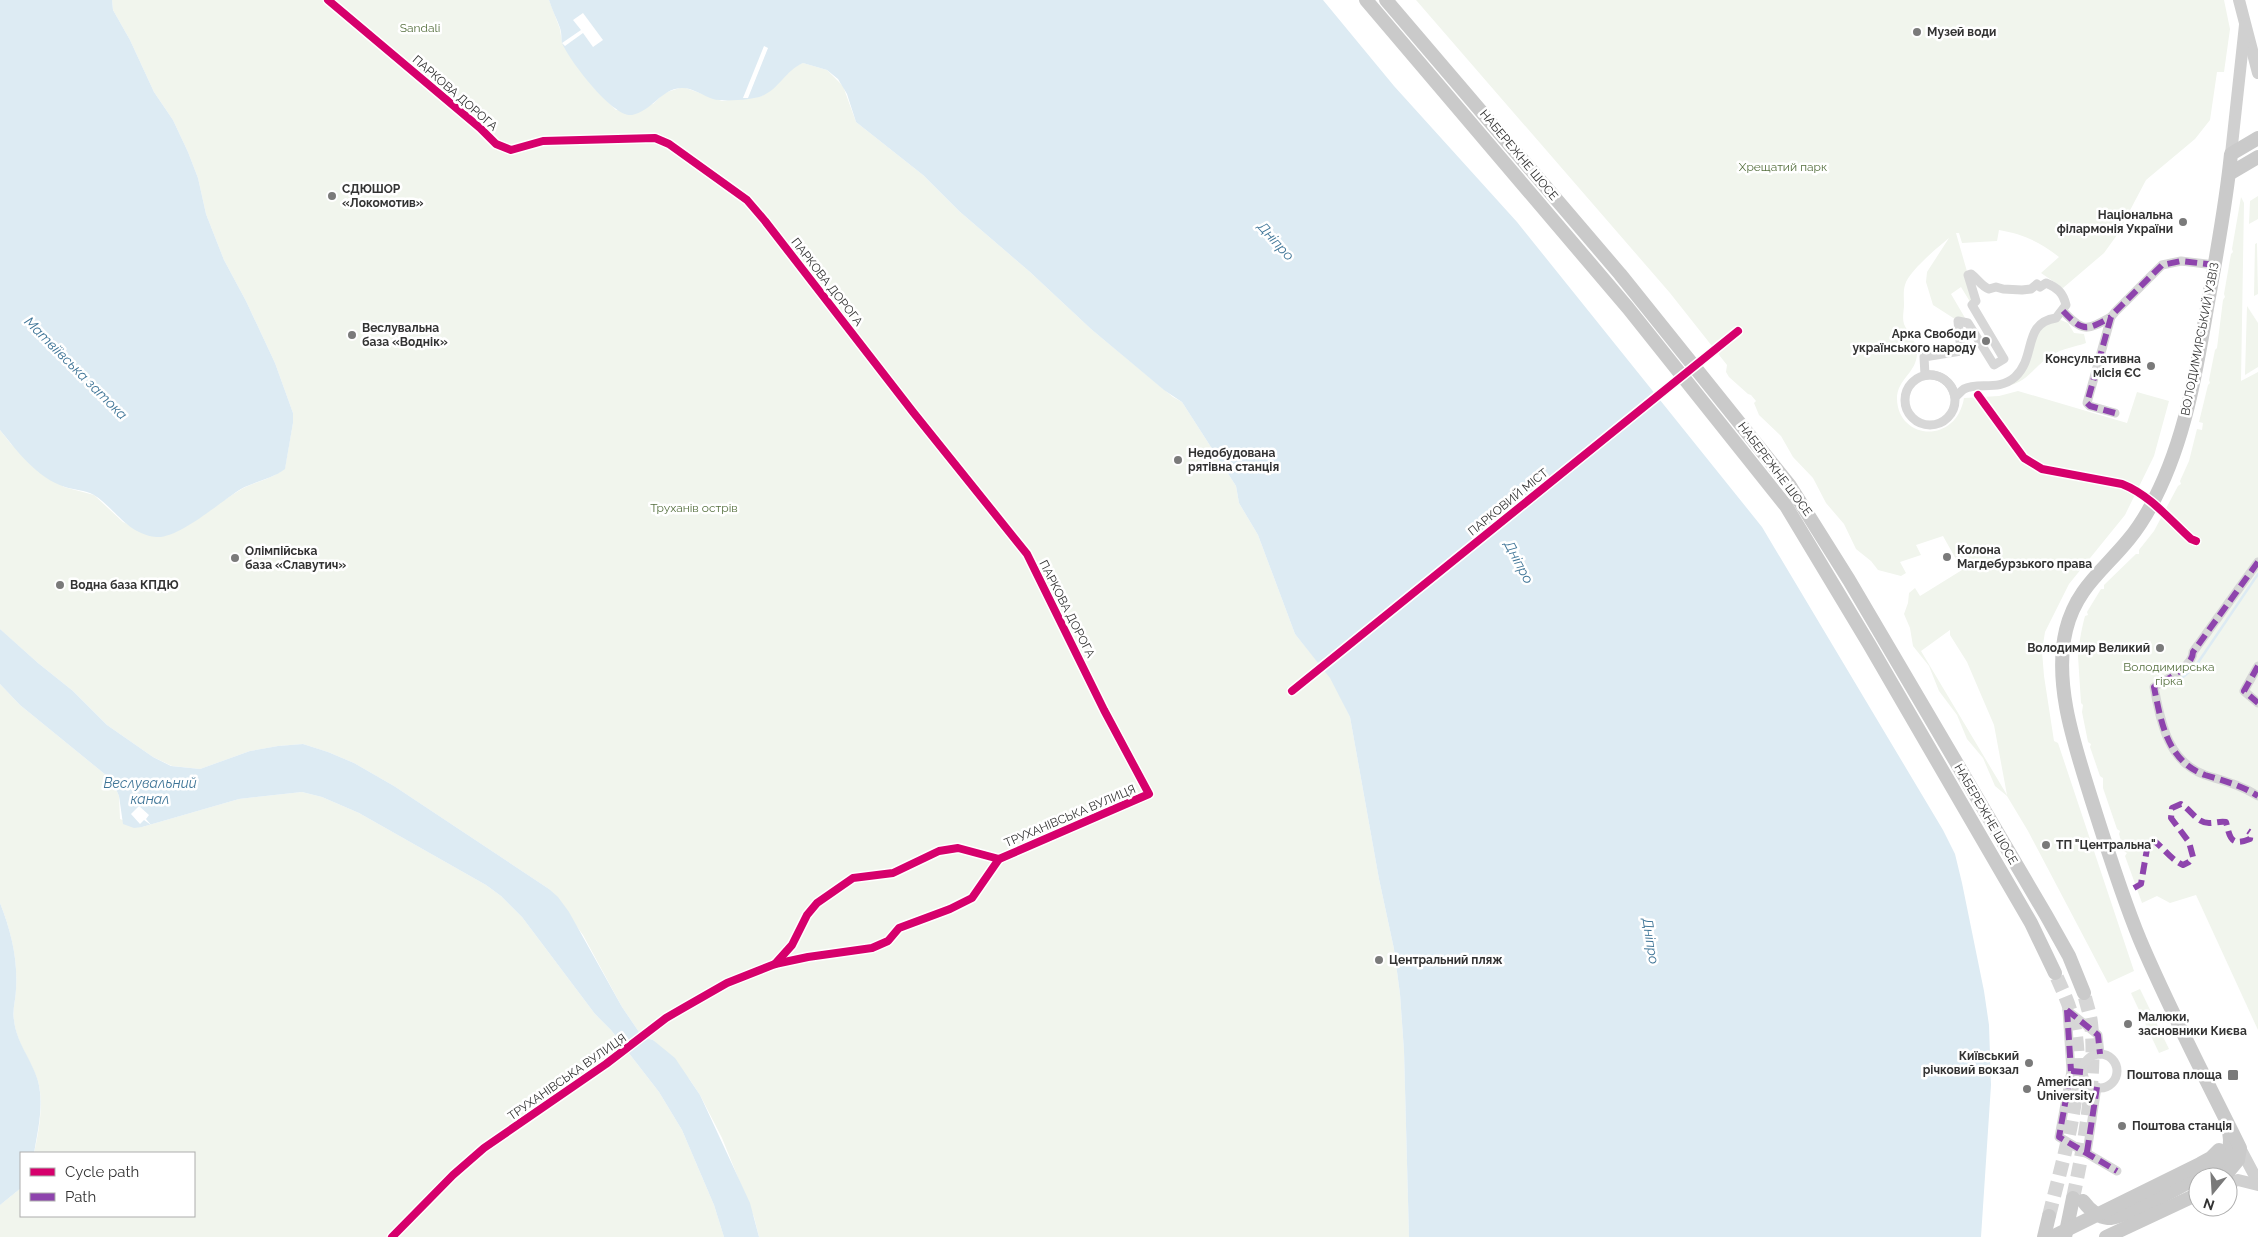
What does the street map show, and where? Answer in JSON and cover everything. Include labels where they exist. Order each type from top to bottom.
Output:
[{"type":"main road","name":"НАБЕРЕЖНЕ ШОСЕ","points":[[1366,0],[1628,308],[1786,506],[1869,644],[2031,923],[2056,973]]},
{"type":"main road","name":"НАБЕРЕЖНЕ ШОСЕ","points":[[1386,0],[1620,274],[1790,486],[1849,580],[2046,916],[2069,956],[2084,993]]},
{"type":"main road","points":[[2239,0],[2258,73]]},
{"type":"main road","points":[[2231,154],[2245,25]]},
{"type":"main road","points":[[2231,154],[2258,138]]},
{"type":"main road","name":"ВОЛОДИМИРСЬКИЙ УЗВІЗ","points":[[2231,154],[2215,265],[2188,406],[2171,463],[2141,523],[2128,540],[2096,573],[2076,601],[2064,638],[2064,681],[2078,756],[2106,844],[2143,946],[2240,1148]]},
{"type":"main road","points":[[2229,174],[2258,156]]},
{"type":"main road","points":[[2052,1237],[2212,1158],[2219,1150],[2228,1123]]},
{"type":"main road","points":[[2217,1167],[2229,1154],[2231,1144],[2228,1123]]},
{"type":"main road","points":[[2238,1180],[2258,1184],[2254,1167],[2240,1148]]},
{"type":"main road","points":[[2232,1167],[2238,1160],[2240,1148]]},
{"type":"main road","points":[[2065,1237],[2078,1199],[2093,1212],[2101,1216],[2118,1216],[2188,1182]]},
{"type":"main road","points":[[2106,1237],[2188,1199]]},
{"type":"main road","points":[[2044,1237],[2049,1216]]},
{"type":"street","name":"ПАРКОВА ДОРОГА","points":[[328,0],[480,128],[496,144],[511,150],[543,141],[655,138],[669,144],[746,200],[765,221],[913,412],[1027,554],[1104,710],[1149,794]]},
{"type":"street","points":[[2115,414],[2090,406],[2086,402],[2111,317],[2119,305],[2162,265],[2181,261],[2215,265]]},
{"type":"street","points":[[1945,379],[1929,374],[1917,378],[1911,383],[1905,398],[1909,414],[1922,424],[1939,423],[1952,413],[1955,397],[1952,387],[1945,379],[1934,375],[1925,375],[1924,357],[1961,351],[1958,321],[1968,323],[1994,366],[2004,359],[1972,306],[1976,301],[1968,275],[1971,274],[1978,278],[1983,286],[1990,289],[1996,286],[2012,291],[2022,290],[2031,289],[2037,284],[2040,287],[2046,283],[2054,286],[2064,295],[2066,305],[2063,311],[2056,318],[2044,321],[2034,331],[2025,363],[2015,378],[2006,383],[1989,387],[1965,388],[1955,397]]},
{"type":"street","points":[[2063,311],[2075,324],[2083,328],[2094,326],[2111,317]]},
{"type":"street","points":[[2258,562],[2193,652],[2191,660],[2176,674],[2154,687],[2159,714],[2169,744],[2178,757],[2195,770],[2241,785],[2258,796]]},
{"type":"street","points":[[2258,666],[2244,692],[2258,703]]},
{"type":"street","name":"ТРУХАНІВСЬКА ВУЛИЦЯ","points":[[392,1237],[453,1175],[484,1148],[624,1051],[666,1018],[727,984],[775,964],[808,956],[872,948],[888,940],[900,928],[972,898],[999,859],[1149,794]]},
{"type":"street","name":"ТРУХАНІВСЬКА ВУЛИЦЯ","points":[[775,964],[792,945],[807,915],[817,903],[853,878],[893,872],[939,851],[958,848],[999,859]]},
{"type":"street","points":[[2100,1054],[2098,1035],[2067,1010],[2071,1071],[2059,1137],[2117,1171]]},
{"type":"street","points":[[2094,1054],[2100,1054],[2113,1060],[2117,1074],[2108,1086],[2097,1087],[2088,1082],[2083,1072],[2086,1061],[2094,1054]]},
{"type":"street","points":[[2071,1071],[2083,1072]]},
{"type":"street","points":[[2087,1152],[2097,1087]]},
{"type":"green space","name":"Труханів острів","points":[[112,0],[549,0],[560,29],[562,43],[595,89],[616,110],[653,104],[664,93],[683,87],[722,101],[762,96],[795,66],[803,63],[827,70],[843,86],[856,122],[923,175],[959,211],[1030,272],[1091,329],[1173,397],[1182,402],[1236,486],[1239,503],[1258,535],[1295,634],[1331,678],[1350,717],[1379,879],[1394,949],[1400,994],[1404,1051],[1409,1237],[759,1237],[754,1217],[722,1138],[700,1095],[690,1080],[653,1040],[643,1037],[639,1032],[622,1007],[583,935],[549,889],[394,786],[354,763],[328,752],[303,744],[278,746],[250,751],[200,769],[172,766],[153,757],[107,725],[73,691],[2,631],[0,629],[0,430],[11,444],[64,487],[94,495],[123,522],[156,537],[178,529],[240,490],[275,475],[285,468],[293,423],[293,413],[275,363],[246,301],[224,260],[206,214],[198,178],[188,152],[173,120],[154,92],[130,40],[113,10]]},
{"type":"green space","name":"Хрещатий парк","points":[[1416,0],[2224,0],[2230,29],[2224,72],[2217,72],[2210,120],[2195,139],[2146,180],[2117,235],[2104,253],[2063,288],[2041,273],[2059,257],[2038,243],[2024,236],[1999,230],[1997,241],[1962,243],[1959,233],[1956,233],[1968,275],[1972,305],[1961,287],[1951,294],[1968,323],[1958,321],[1933,305],[1926,282],[1927,272],[1949,238],[1917,267],[1907,280],[1904,290],[1903,322],[1917,351],[1914,365],[1900,386],[1897,399],[1900,413],[1907,423],[1917,429],[1928,432],[1940,430],[1950,424],[1959,413],[1964,398],[1999,396],[2018,391],[2127,423],[2137,392],[2169,401],[2154,456],[2125,515],[2069,584],[2045,632],[2042,651],[2054,741],[2058,743],[2134,971],[2108,983],[2028,831],[2007,796],[1995,786],[1983,758],[1967,739],[1957,715],[1939,691],[1929,666],[1913,646],[1910,628],[1904,614],[1909,593],[1915,588],[1920,596],[1962,570],[1943,536],[1916,545],[1921,555],[1900,562],[1906,573],[1901,576],[1878,570],[1871,561],[1856,549],[1844,524],[1826,503],[1813,478],[1793,457],[1781,436],[1759,415],[1754,403],[1756,401],[1729,377],[1726,372],[1727,365],[1670,293]],"holes":[[[1950,630],[1950,635],[1967,662],[1994,725],[2007,795],[1921,651]]]},
{"type":"green space","points":[[2258,196],[2258,219],[2249,224],[2250,201]]},
{"type":"green space","name":"Володимирська гірка","points":[[2241,197],[2244,203],[2241,381],[2258,372],[2258,1030],[2196,895],[2170,903],[2157,896],[2142,903],[2125,856],[2127,853],[2124,851],[2119,834],[2120,831],[2117,829],[2103,788],[2103,778],[2100,776],[2090,747],[2091,744],[2088,742],[2082,712],[2078,656],[2080,637],[2085,616],[2088,615],[2087,612],[2101,589],[2104,589],[2104,585],[2136,554],[2139,554],[2139,550],[2154,531],[2178,486],[2181,484],[2180,481],[2189,461],[2197,429],[2202,430],[2203,423],[2199,422],[2217,348],[2223,300],[2231,254],[2233,252]]},
{"type":"green space","points":[[2257,243],[2258,294],[2254,296],[2255,244]]},
{"type":"green space","points":[[2247,306],[2258,323],[2258,367],[2245,375]]},
{"type":"green space","points":[[2056,318],[2068,323],[2074,333],[2084,334],[2086,343],[2056,353],[2017,383],[1999,387],[2015,377],[2034,331]]},
{"type":"green space","points":[[0,684],[20,705],[112,780],[119,796],[120,819],[142,827],[239,799],[302,792],[322,797],[359,813],[486,885],[501,896],[522,917],[595,1014],[611,1030],[659,1092],[682,1130],[714,1205],[724,1237],[0,1237],[0,1205],[20,1189],[20,1217],[195,1217],[195,1152],[34,1152],[40,1117],[40,1090],[35,1073],[15,1028],[13,1012],[16,993],[15,956],[0,903]]},
{"type":"green space","points":[[2140,989],[2169,1049],[2159,1053],[2131,993]]},
{"type":"water","name":"Матвіївська затока","points":[[0,0],[112,0],[113,10],[130,40],[154,92],[173,120],[188,152],[198,178],[206,214],[224,260],[246,301],[275,363],[293,413],[285,469],[241,489],[188,526],[165,536],[156,537],[137,531],[94,495],[65,487],[45,477],[28,463],[0,430]]},
{"type":"water","name":"Дніпро","points":[[549,0],[1323,0],[1394,86],[1517,222],[1762,527],[1943,830],[1955,854],[1962,883],[1989,1025],[1991,1085],[1981,1237],[1409,1237],[1404,1051],[1400,994],[1394,949],[1379,879],[1350,717],[1330,678],[1295,634],[1258,535],[1239,503],[1236,486],[1182,402],[1164,390],[1091,329],[1030,272],[959,211],[923,175],[856,122],[847,94],[838,79],[827,70],[803,63],[792,70],[768,93],[745,99],[718,100],[689,89],[674,89],[639,113],[632,115],[624,113],[603,98],[573,62],[562,43],[561,30]]},
{"type":"water","name":"Веслувальний канал","points":[[0,629],[73,691],[107,725],[153,757],[171,766],[200,769],[250,751],[278,746],[303,744],[328,752],[354,763],[394,786],[549,889],[558,897],[569,912],[622,1007],[639,1032],[643,1037],[653,1040],[675,1058],[700,1095],[750,1203],[759,1237],[724,1237],[714,1205],[682,1130],[659,1092],[611,1030],[595,1014],[522,917],[501,896],[486,885],[359,813],[322,797],[302,792],[239,799],[142,827],[134,828],[123,824],[119,796],[112,780],[20,705],[0,684]]},
{"type":"water","points":[[0,903],[15,956],[16,993],[13,1012],[15,1028],[38,1081],[40,1117],[34,1152],[20,1152],[20,1189],[0,1205]]},
{"type":"pier","points":[[583,13],[603,40],[593,47],[583,33],[565,46],[562,43],[581,30],[573,20]]},
{"type":"pier","points":[[764,46],[768,48],[748,98],[743,98]]},
{"type":"pier","points":[[1656,390],[1663,398],[1324,672],[1317,664]]},
{"type":"pier","points":[[139,806],[149,815],[146,819],[151,825],[144,820],[140,824],[131,814]]},
{"type":"waterway","points":[[2183,677],[2195,667],[2258,574]]},
{"type":"tunnel","points":[[2049,1216],[2073,1116],[2078,1065],[2077,1040],[2072,1016],[2055,973]]},
{"type":"tunnel","points":[[2073,1198],[2085,1134],[2091,1087],[2091,1023],[2084,993]]},
{"type":"marked path","points":[[2115,413],[2090,406],[2087,403],[2111,317],[2162,265],[2181,261],[2215,265]]},
{"type":"marked path","points":[[2063,311],[2075,323],[2085,327],[2096,325],[2111,317]]},
{"type":"marked path","points":[[2258,562],[2193,652],[2192,658],[2184,668],[2154,687],[2163,727],[2174,750],[2182,760],[2192,769],[2239,786],[2258,796]]},
{"type":"marked path","points":[[2258,666],[2244,691],[2258,703]]},
{"type":"marked path","points":[[2134,888],[2141,884],[2148,843],[2153,840],[2174,860],[2183,865],[2193,857],[2189,842],[2171,818],[2172,808],[2181,804],[2201,821],[2209,823],[2226,822],[2230,836],[2238,842],[2250,839],[2251,833],[2248,831]]},
{"type":"marked path","points":[[2067,1010],[2071,1071]]},
{"type":"marked path","points":[[2067,1010],[2098,1035],[2100,1054]]},
{"type":"marked path","points":[[2083,1072],[2071,1071],[2059,1137],[2117,1171]]},
{"type":"marked path","points":[[2087,1152],[2097,1087]]},
{"type":"cycle path","points":[[328,0],[480,128],[496,144],[511,150],[543,141],[655,138],[669,144],[747,200],[1027,554],[1104,710],[1149,794],[999,859],[972,898],[950,909],[899,928],[888,941],[872,948],[808,957],[775,964],[727,983],[666,1018],[606,1064],[484,1148],[453,1175],[392,1237]]},
{"type":"cycle path","name":"ПАРКОВИЙ МІСТ","points":[[1292,691],[1738,331]]},
{"type":"cycle path","points":[[1978,395],[2024,458],[2042,469],[2122,484],[2151,501],[2191,539],[2196,541]]},
{"type":"cycle path","points":[[775,964],[792,945],[807,915],[817,903],[853,878],[893,873],[939,851],[958,848],[999,859]]},
{"type":"place","name":"Музей води","points":[[1917,32]]},
{"type":"place","name":"СДЮШОР «Локомотив»","points":[[332,196]]},
{"type":"place","name":"Національна філармонія України","points":[[2183,222]]},
{"type":"place","name":"Веслувальна база «Воднік»","points":[[352,335]]},
{"type":"place","name":"Арка Свободи українського народу","points":[[1986,341]]},
{"type":"place","name":"Консультативна місія ЄС","points":[[2151,366]]},
{"type":"place","name":"Недобудована рятівна станція","points":[[1178,460]]},
{"type":"place","name":"Колона Магдебурзького права","points":[[1947,557]]},
{"type":"place","name":"Олімпійська база «Славутич»","points":[[235,558]]},
{"type":"place","name":"Водна база КПДЮ","points":[[60,585]]},
{"type":"place","name":"Володимир Великий","points":[[2160,648]]},
{"type":"place","name":"ТП \"Центральна\"","points":[[2046,845]]},
{"type":"place","name":"Центральний пляж","points":[[1379,960]]},
{"type":"place","name":"Малюки, засновники Києва","points":[[2128,1024]]},
{"type":"place","name":"Київський річковий вокзал","points":[[2029,1063]]},
{"type":"place","name":"Поштова площа","points":[[2233,1075]]},
{"type":"place","name":"American University","points":[[2027,1089]]},
{"type":"place","name":"Поштова станція","points":[[2122,1126]]},
{"type":"park label","name":"Sandali","points":[[420,28]]}]
